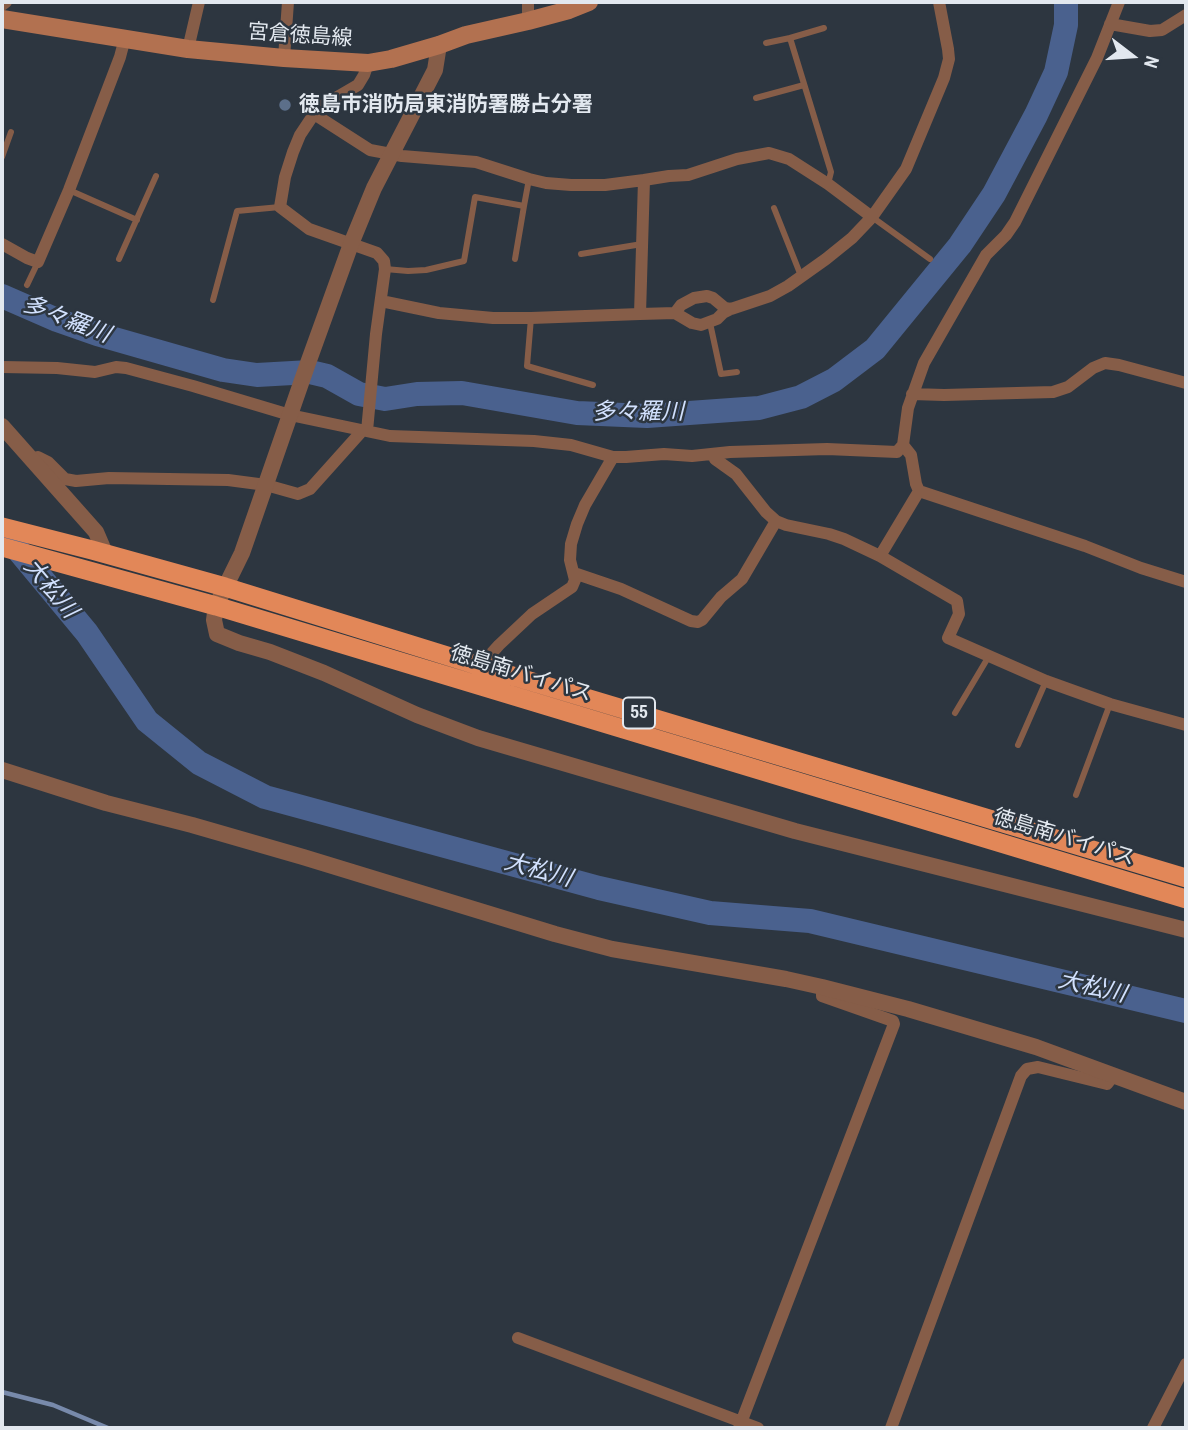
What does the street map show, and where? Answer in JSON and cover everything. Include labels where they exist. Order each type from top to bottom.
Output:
[{"type":"highway","name":"徳島南バイパス","points":[[2,527],[225,587],[1186,878]]},
{"type":"highway","name":"徳島南バイパス","points":[[2,547],[216,606],[1186,899]]},
{"type":"main road","name":"宮倉徳島線","points":[[2,19],[188,49],[368,63],[569,10],[589,2]]},
{"type":"street","points":[[188,49],[199,2]]},
{"type":"street","points":[[284,58],[288,2]]},
{"type":"street","points":[[528,2],[528,21]]},
{"type":"street","points":[[381,301],[466,316],[531,318],[675,313],[701,325],[710,323],[731,309],[769,296],[788,286],[852,238],[872,217],[906,169],[949,60],[939,2]]},
{"type":"street","points":[[2,368],[57,368],[95,372],[126,368],[290,415],[390,436],[534,441],[571,445],[612,457],[827,449],[897,452],[903,445],[908,408],[924,363],[986,255],[1015,222],[1097,58],[1119,2]]},
{"type":"street","points":[[1110,24],[1150,32],[1163,30],[1186,15]]},
{"type":"street","points":[[2,244],[38,262],[69,190],[125,38]]},
{"type":"street","points":[[439,45],[435,70],[374,188],[351,244],[242,554],[216,606],[214,620],[217,634],[324,673],[417,715],[478,738],[794,831],[1186,930]]},
{"type":"street","points":[[33,460],[38,457],[48,462],[65,479],[75,481],[108,478],[228,480],[303,493],[310,489],[365,431],[384,261],[377,254],[309,229],[280,207],[285,177],[300,135],[323,106],[358,85],[368,63]]},
{"type":"street","points":[[314,114],[370,150],[410,157],[476,162],[529,179],[571,185],[605,185],[688,175],[737,159],[769,153],[789,159],[872,217]]},
{"type":"street","points":[[640,314],[644,180]]},
{"type":"street","points":[[675,313],[681,305],[694,298],[707,296],[731,309]]},
{"type":"street","points":[[912,394],[1053,392],[1068,387],[1093,368],[1105,363],[1186,383]]},
{"type":"street","points":[[2,426],[96,532],[99,552]]},
{"type":"street","points":[[903,445],[911,455],[919,491],[1186,583]]},
{"type":"street","points":[[713,454],[715,459],[736,474],[776,521],[837,536],[880,555],[957,601],[960,614],[948,638],[1045,681],[1110,704],[1186,725]]},
{"type":"street","points":[[483,667],[499,645],[532,614],[572,587],[575,580],[570,552],[576,524],[612,457]]},
{"type":"street","points":[[880,555],[919,491]]},
{"type":"street","points":[[574,573],[621,589],[698,622],[742,579],[776,521]]},
{"type":"street","points":[[2,770],[106,803],[303,857],[555,934],[612,949],[786,979],[908,1009],[1036,1047],[1186,1102]]},
{"type":"street","points":[[740,1425],[894,1024],[893,1021],[822,996],[822,987]]},
{"type":"street","points":[[891,1428],[1021,1076],[1027,1069],[1038,1067],[1107,1084],[1114,1075]]},
{"type":"street","points":[[518,1338],[740,1425],[758,1428]]},
{"type":"street","points":[[1153,1428],[1186,1364]]},
{"type":"lane","points":[[766,43],[824,28]]},
{"type":"lane","points":[[790,38],[831,172],[828,184]]},
{"type":"lane","points":[[756,99],[804,85]]},
{"type":"lane","points":[[2,158],[12,132]]},
{"type":"lane","points":[[119,259],[156,176]]},
{"type":"lane","points":[[515,258],[529,179]]},
{"type":"lane","points":[[69,190],[137,220]]},
{"type":"lane","points":[[385,269],[426,270],[464,261],[475,197],[524,206]]},
{"type":"lane","points":[[213,300],[237,211],[280,207]]},
{"type":"lane","points":[[774,208],[801,276]]},
{"type":"lane","points":[[872,217],[930,259]]},
{"type":"lane","points":[[581,254],[642,244]]},
{"type":"lane","points":[[27,285],[38,262]]},
{"type":"lane","points":[[531,318],[527,366],[593,385]]},
{"type":"lane","points":[[710,323],[721,374],[737,372]]},
{"type":"lane","points":[[955,713],[989,656]]},
{"type":"lane","points":[[1018,745],[1045,681]]},
{"type":"lane","points":[[1076,795],[1110,704]]},
{"type":"waterway","name":"多々羅川","points":[[2,296],[97,334],[223,370],[257,375],[310,372],[327,376],[359,394],[385,399],[417,394],[462,393],[577,413],[647,416],[759,408],[801,397],[834,380],[875,349],[960,245],[994,194],[1056,72],[1066,25],[1066,2]]},
{"type":"waterway","name":"大松川","points":[[9,539],[87,633],[147,721],[199,763],[265,797],[599,888],[710,913],[810,921],[1186,1011]]},
{"type":"waterway","points":[[2,1392],[53,1405],[108,1428]]},
{"type":"place","name":"徳島市消防局東消防署勝占分署","points":[[285,105]]}]
